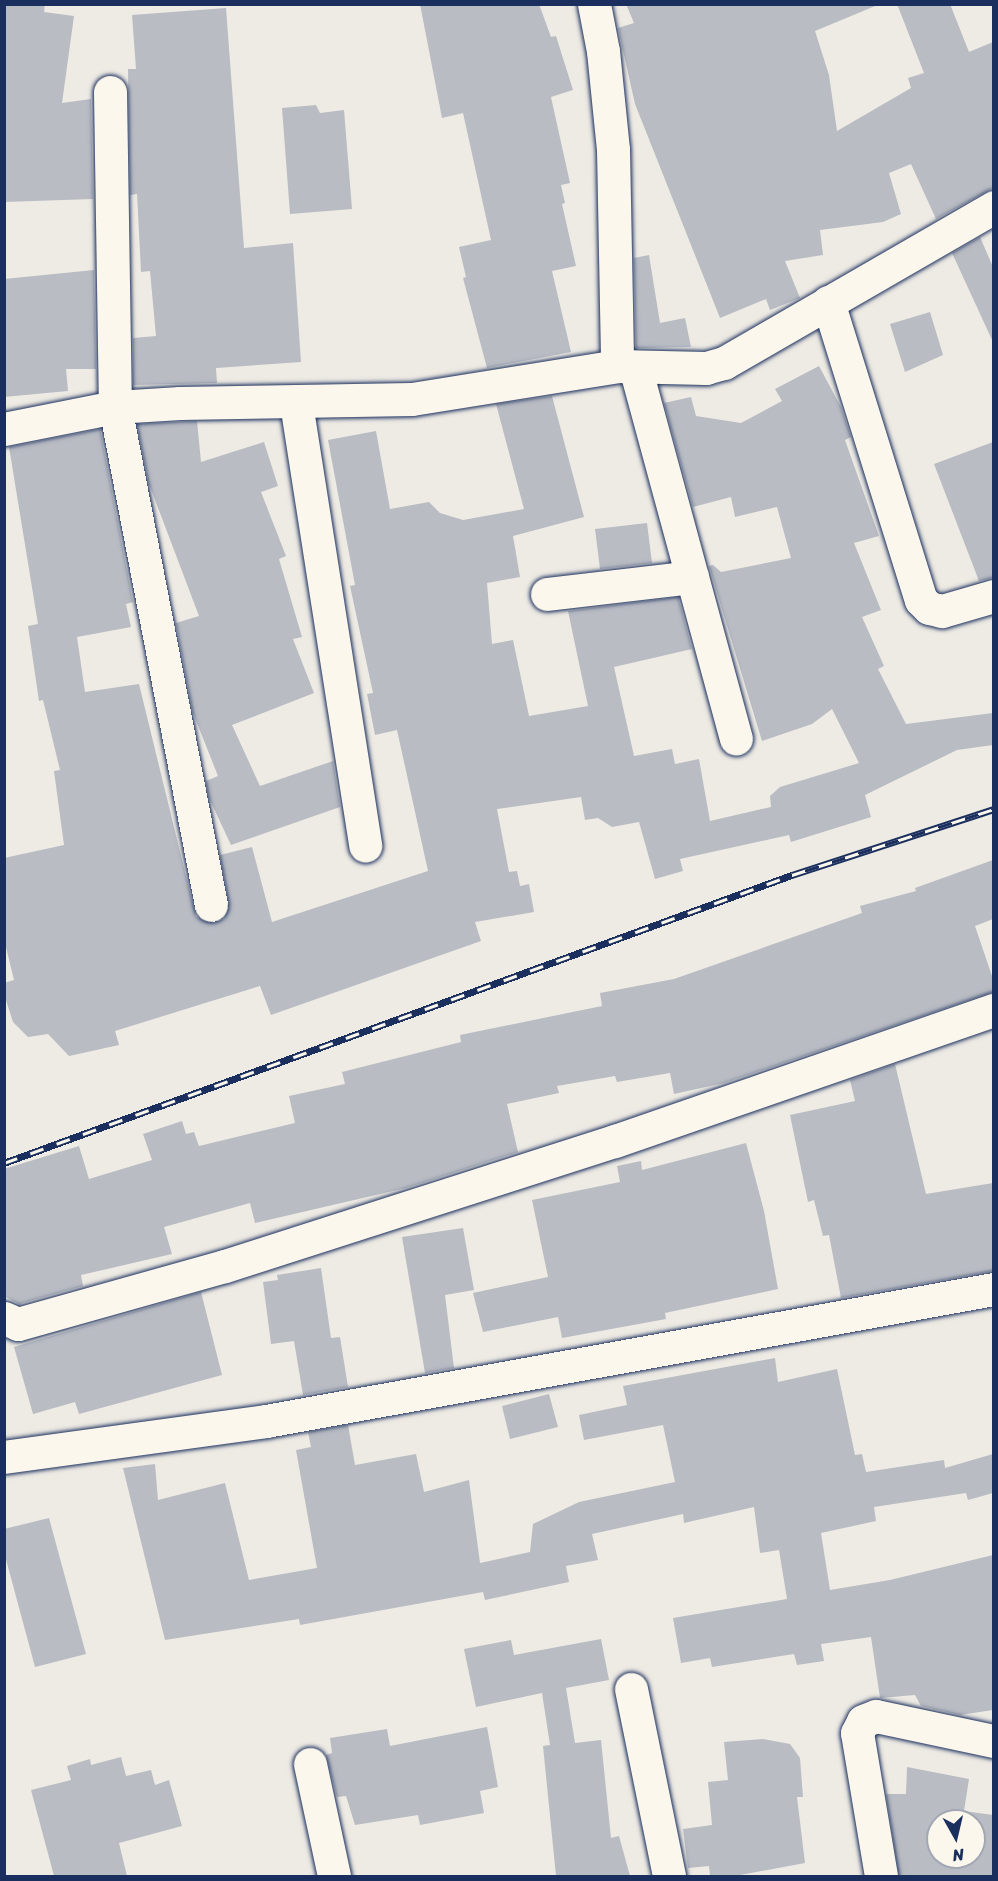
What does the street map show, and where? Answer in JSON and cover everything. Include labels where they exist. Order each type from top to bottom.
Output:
[{"type":"street","points":[[594,4],[603,51],[613,149],[626,366],[692,578],[736,738]]},
{"type":"street","points":[[110,92],[115,407],[212,905]]},
{"type":"street","points":[[4,429],[115,407],[180,403],[296,403],[412,399],[626,366],[706,368],[724,363],[993,207]]},
{"type":"street","points":[[828,302],[921,600],[929,608],[942,611],[993,596]]},
{"type":"street","points":[[296,403],[365,846]]},
{"type":"street","points":[[547,594],[692,578]]},
{"type":"street","points":[[4,1318],[18,1324],[236,1263],[615,1141],[993,1010]]},
{"type":"street","points":[[4,1457],[266,1421],[993,1289]]},
{"type":"street","points":[[631,1689],[669,1876]]},
{"type":"street","points":[[881,1876],[857,1733],[863,1721],[876,1716],[993,1741]]},
{"type":"street","points":[[310,1764],[334,1876]]},
{"type":"building","points":[[4,4],[45,4],[44,12],[74,16],[62,103],[91,99],[93,199],[4,202]]},
{"type":"building","points":[[420,4],[539,4],[551,37],[556,36],[573,90],[551,97],[570,183],[561,185],[565,203],[562,204],[576,266],[552,271],[571,352],[487,368],[463,278],[466,277],[459,247],[491,240],[463,113],[442,118]]},
{"type":"building","points":[[626,4],[880,4],[815,31],[829,75],[837,131],[911,88],[908,78],[924,73],[897,4],[950,4],[969,52],[993,42],[993,188],[936,219],[911,164],[889,173],[901,214],[883,222],[820,230],[823,255],[785,261],[800,298],[770,310],[766,299],[720,318],[635,104],[618,28],[634,23]]},
{"type":"building","points":[[226,8],[244,248],[293,243],[301,362],[216,368],[217,383],[133,385],[133,338],[156,336],[150,271],[141,272],[137,194],[130,195],[128,69],[136,69],[132,15]]},
{"type":"building","points":[[316,105],[320,113],[344,110],[352,209],[290,214],[282,108]]},
{"type":"building","points":[[980,237],[993,267],[993,342],[952,253]]},
{"type":"building","points":[[649,255],[660,323],[685,318],[691,347],[636,348],[634,258]]},
{"type":"building","points":[[94,270],[96,369],[66,369],[68,391],[4,397],[4,279]]},
{"type":"building","points":[[930,312],[943,355],[905,372],[890,324]]},
{"type":"building","points":[[819,366],[841,407],[851,437],[845,440],[879,536],[854,543],[881,610],[862,617],[884,666],[878,669],[906,724],[993,713],[993,745],[957,750],[865,795],[871,817],[791,842],[789,835],[680,859],[683,871],[655,879],[639,822],[612,827],[598,818],[585,820],[581,797],[497,809],[509,872],[517,871],[520,886],[529,884],[534,912],[475,922],[481,941],[271,1015],[260,986],[115,1031],[119,1045],[69,1056],[48,1034],[28,1037],[13,1022],[4,994],[4,983],[14,980],[4,939],[4,858],[64,845],[54,771],[60,770],[43,700],[39,701],[28,626],[38,624],[9,447],[100,429],[133,602],[126,604],[131,627],[77,637],[85,692],[139,684],[196,917],[214,923],[224,919],[229,902],[220,855],[252,847],[272,922],[428,871],[397,730],[375,735],[367,694],[373,693],[350,586],[355,585],[328,440],[376,431],[390,509],[429,502],[440,513],[463,520],[524,509],[496,404],[552,396],[584,517],[513,536],[520,577],[487,583],[492,644],[513,640],[529,716],[588,706],[568,611],[678,597],[692,649],[614,667],[634,756],[672,749],[675,764],[699,759],[710,821],[771,807],[770,796],[780,787],[859,763],[832,709],[812,724],[762,741],[709,566],[713,565],[721,572],[791,558],[777,507],[735,517],[731,497],[693,507],[664,403],[691,397],[696,416],[741,423],[782,401],[775,389]]},
{"type":"building","points":[[197,421],[201,462],[264,442],[278,486],[261,492],[286,556],[279,559],[302,637],[293,639],[314,693],[232,725],[260,786],[333,761],[340,807],[231,845],[209,798],[206,781],[218,776],[193,713],[176,623],[199,616],[149,484],[137,424]]},
{"type":"building","points":[[993,442],[993,578],[979,581],[934,464]]},
{"type":"building","points":[[647,523],[652,563],[600,569],[595,529]]},
{"type":"building","points":[[993,860],[993,919],[975,926],[993,979],[993,992],[724,1083],[674,1094],[670,1073],[617,1082],[615,1076],[557,1086],[559,1093],[507,1104],[518,1152],[406,1188],[255,1223],[250,1203],[164,1227],[172,1254],[81,1275],[83,1286],[19,1304],[4,1296],[4,1169],[79,1146],[89,1179],[152,1160],[143,1134],[182,1121],[186,1134],[194,1132],[199,1146],[295,1123],[289,1096],[345,1084],[342,1072],[461,1042],[460,1035],[602,1006],[600,993],[674,979],[862,913],[860,906],[916,891],[915,888]]},
{"type":"building","points":[[895,1064],[926,1194],[993,1183],[993,1271],[841,1298],[829,1235],[823,1236],[814,1200],[808,1202],[790,1115],[855,1101],[850,1080]]},
{"type":"building","points":[[746,1143],[764,1211],[778,1289],[665,1313],[666,1319],[562,1338],[558,1317],[483,1332],[473,1293],[548,1277],[532,1200],[620,1182],[617,1166],[641,1161],[642,1170]]},
{"type":"building","points":[[463,1228],[474,1290],[445,1295],[454,1368],[425,1373],[402,1237]]},
{"type":"building","points":[[321,1268],[331,1338],[340,1337],[348,1387],[303,1395],[294,1341],[271,1344],[263,1282],[278,1280],[277,1275]]},
{"type":"building","points":[[201,1292],[222,1375],[79,1414],[75,1402],[33,1414],[14,1347]]},
{"type":"building","points":[[775,1358],[778,1382],[837,1369],[855,1455],[862,1454],[866,1472],[944,1460],[945,1468],[993,1454],[993,1493],[968,1500],[966,1493],[874,1507],[876,1521],[821,1533],[830,1590],[890,1580],[993,1555],[993,1710],[960,1715],[921,1706],[915,1695],[880,1698],[871,1637],[821,1644],[824,1661],[797,1665],[794,1654],[712,1667],[710,1658],[681,1663],[673,1618],[787,1599],[779,1550],[760,1553],[754,1507],[684,1523],[683,1514],[592,1534],[598,1560],[566,1566],[569,1582],[485,1600],[483,1592],[300,1625],[299,1619],[165,1640],[123,1468],[155,1464],[158,1500],[225,1483],[249,1580],[317,1568],[296,1450],[311,1447],[308,1432],[348,1425],[355,1465],[416,1454],[424,1492],[469,1480],[480,1563],[530,1552],[533,1524],[579,1502],[675,1482],[663,1425],[584,1440],[579,1415],[627,1405],[623,1386]]},
{"type":"building","points":[[549,1394],[558,1427],[510,1439],[502,1406]]},
{"type":"building","points":[[49,1518],[86,1654],[35,1667],[4,1552],[4,1529]]},
{"type":"building","points":[[601,1639],[609,1680],[566,1688],[575,1743],[601,1740],[611,1838],[619,1836],[630,1876],[556,1876],[543,1746],[550,1745],[542,1693],[476,1707],[464,1649],[511,1640],[514,1655]]},
{"type":"building","points":[[487,1727],[498,1787],[480,1791],[484,1813],[420,1825],[418,1815],[355,1825],[346,1796],[337,1797],[326,1755],[332,1753],[330,1738],[387,1729],[390,1746]]},
{"type":"building","points":[[763,1739],[790,1744],[800,1758],[803,1797],[797,1797],[805,1863],[735,1876],[710,1876],[709,1866],[688,1868],[683,1829],[712,1825],[708,1782],[728,1780],[724,1742]]},
{"type":"building","points":[[121,1757],[126,1776],[151,1770],[155,1785],[169,1780],[182,1826],[119,1843],[127,1876],[54,1876],[31,1790],[71,1780],[67,1766],[90,1759],[91,1765]]},
{"type":"building","points":[[907,1767],[969,1779],[964,1809],[926,1809],[926,1869],[986,1869],[986,1814],[993,1815],[993,1876],[899,1876],[886,1794],[906,1794]]},
{"type":"railway","points":[[4,1163],[792,875],[994,809]]}]
